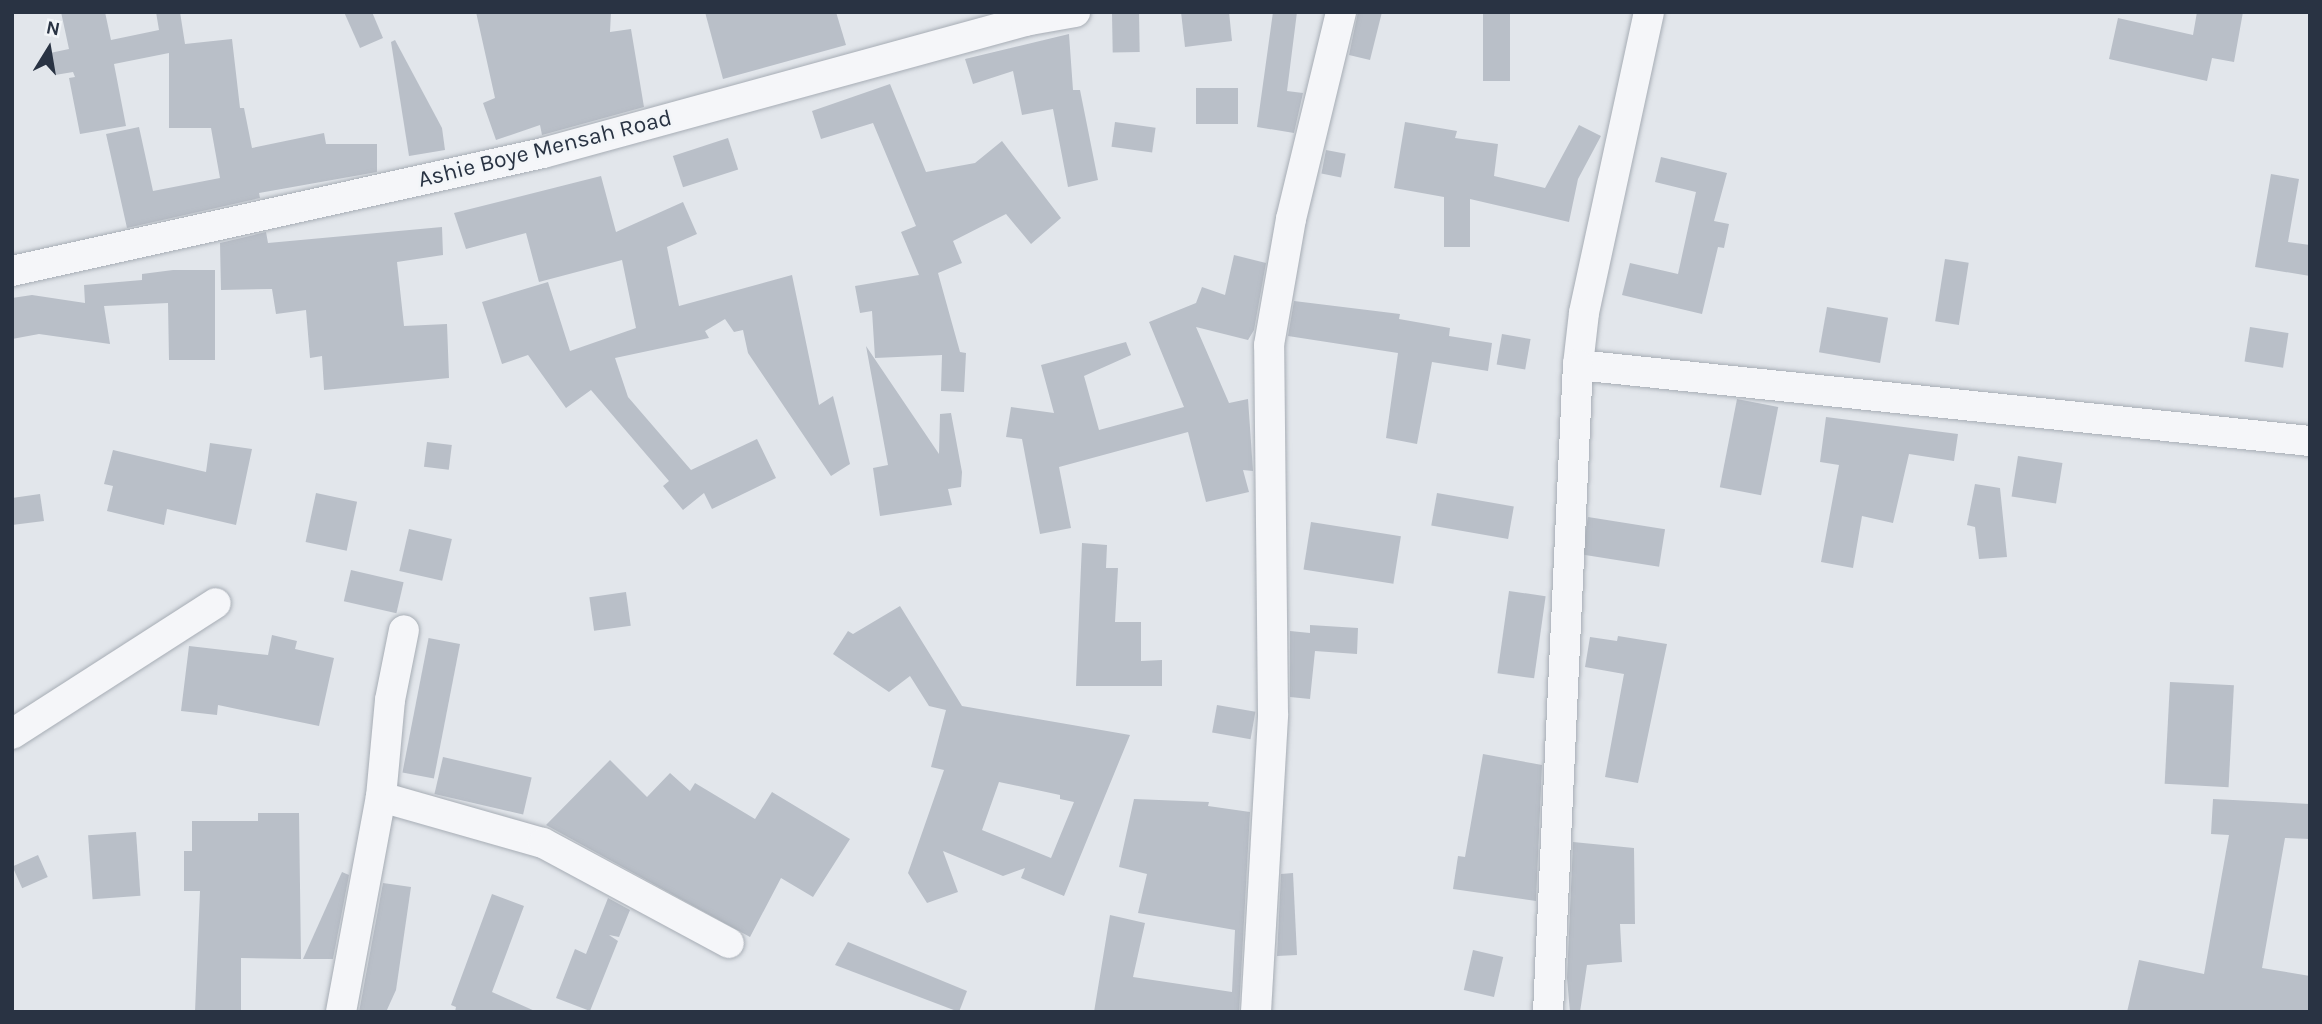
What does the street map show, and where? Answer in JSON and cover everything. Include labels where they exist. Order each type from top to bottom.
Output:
[{"type":"street","name":"Ashie Boye Mensah Road","points":[[12,271],[543,153],[1024,17],[1075,12]]},
{"type":"street","points":[[1256,1012],[1273,715],[1269,345],[1291,219],[1341,12]]},
{"type":"street","points":[[1548,1012],[1578,365],[1584,313],[1649,12]]},
{"type":"street","points":[[1578,365],[2310,441]]},
{"type":"street","points":[[12,734],[216,603]]},
{"type":"street","points":[[341,1012],[381,797],[390,700],[404,630]]},
{"type":"street","points":[[381,797],[543,843],[729,943]]},
{"type":"building","points":[[61,12],[105,12],[111,40],[159,30],[156,12],[180,12],[185,44],[232,39],[240,108],[244,108],[252,148],[324,133],[326,144],[377,144],[377,172],[259,193],[260,198],[127,228],[106,134],[139,127],[153,191],[220,178],[211,128],[169,128],[169,53],[114,64],[126,126],[80,134],[69,78],[75,77],[73,72],[55,75],[50,53],[69,49]]},
{"type":"building","points":[[344,12],[372,12],[383,38],[360,48]]},
{"type":"building","points":[[476,12],[611,12],[610,32],[631,29],[644,107],[542,135],[540,125],[496,140],[483,103],[495,98]]},
{"type":"building","points":[[705,12],[836,12],[846,45],[723,79]]},
{"type":"building","points":[[1112,12],[1139,12],[1140,52],[1113,52]]},
{"type":"building","points":[[1181,12],[1229,12],[1232,41],[1185,47]]},
{"type":"building","points":[[1273,12],[1297,12],[1287,91],[1303,93],[1294,133],[1257,127]]},
{"type":"building","points":[[1358,12],[1382,12],[1370,60],[1349,55]]},
{"type":"building","points":[[1483,12],[1510,12],[1510,81],[1483,81]]},
{"type":"building","points":[[2197,12],[2243,12],[2234,62],[2212,58],[2207,81],[2109,59],[2118,18],[2193,35]]},
{"type":"building","points":[[1069,34],[1073,90],[1080,90],[1098,180],[1068,187],[1053,109],[1022,115],[1013,71],[973,84],[965,59]]},
{"type":"building","points":[[395,40],[442,128],[445,150],[409,156],[391,42]]},
{"type":"building","points":[[890,84],[926,172],[975,163],[1002,141],[1061,218],[1031,244],[1006,214],[953,241],[962,263],[938,273],[960,352],[966,353],[964,392],[941,391],[942,355],[875,358],[872,311],[860,313],[855,286],[919,275],[901,232],[916,226],[873,123],[821,139],[812,111]]},
{"type":"building","points":[[1196,88],[1238,88],[1238,124],[1196,124]]},
{"type":"building","points":[[1115,122],[1156,128],[1152,152],[1112,147]]},
{"type":"building","points":[[1405,122],[1457,131],[1455,138],[1498,144],[1494,176],[1545,188],[1579,125],[1601,136],[1578,179],[1569,222],[1470,199],[1470,247],[1444,247],[1444,197],[1394,188]]},
{"type":"building","points":[[728,138],[738,169],[683,187],[673,156]]},
{"type":"building","points":[[1326,150],[1346,154],[1341,177],[1321,174]]},
{"type":"building","points":[[1661,157],[1727,173],[1714,221],[1729,224],[1724,248],[1718,247],[1702,314],[1622,295],[1630,263],[1678,274],[1696,192],[1655,182]]},
{"type":"building","points":[[2271,174],[2299,179],[2288,242],[2310,245],[2310,276],[2255,267]]},
{"type":"building","points":[[601,176],[616,232],[683,202],[697,234],[667,247],[679,306],[792,275],[819,405],[833,396],[850,464],[831,476],[748,353],[743,330],[734,332],[725,319],[705,331],[709,338],[615,358],[628,397],[691,470],[757,439],[776,478],[712,509],[704,493],[683,510],[663,486],[669,481],[591,390],[566,408],[528,355],[502,364],[482,302],[548,282],[570,351],[636,328],[622,260],[539,282],[526,233],[466,249],[454,213]]},
{"type":"building","points":[[442,227],[443,255],[397,262],[404,326],[447,324],[449,378],[324,390],[322,356],[310,358],[306,310],[276,314],[272,289],[221,290],[220,243],[266,232],[268,243]]},
{"type":"building","points":[[1234,255],[1266,263],[1254,330],[1248,340],[1196,327],[1229,403],[1248,399],[1253,471],[1243,470],[1249,492],[1206,502],[1188,432],[1059,467],[1071,528],[1040,534],[1022,439],[1006,437],[1011,407],[1054,413],[1041,365],[1126,342],[1131,355],[1084,376],[1099,430],[1184,407],[1149,322],[1196,303],[1202,287],[1225,295]]},
{"type":"building","points":[[1945,259],[1969,263],[1959,325],[1935,321]]},
{"type":"building","points":[[173,270],[215,270],[215,360],[169,360],[168,303],[104,306],[110,344],[39,334],[12,339],[12,298],[32,295],[85,303],[84,285],[142,280],[142,274]]},
{"type":"building","points":[[1294,301],[1400,314],[1399,319],[1450,328],[1449,336],[1492,343],[1488,371],[1432,362],[1417,444],[1386,438],[1398,353],[1288,336]]},
{"type":"building","points":[[1827,307],[1888,318],[1880,363],[1819,352]]},
{"type":"building","points":[[2250,327],[2289,333],[2283,368],[2245,362]]},
{"type":"building","points":[[1502,334],[1531,339],[1525,370],[1497,365]]},
{"type":"building","points":[[866,346],[939,454],[940,414],[951,413],[962,472],[961,487],[948,489],[952,505],[880,516],[873,468],[888,465]]},
{"type":"building","points":[[1737,399],[1778,407],[1761,495],[1720,487]]},
{"type":"building","points":[[1826,417],[1958,434],[1954,461],[1909,454],[1893,523],[1862,516],[1853,568],[1821,562],[1839,465],[1820,462]]},
{"type":"building","points":[[427,442],[452,445],[449,470],[424,467]]},
{"type":"building","points":[[210,443],[252,449],[236,525],[167,509],[164,525],[107,511],[113,486],[104,484],[113,450],[206,472]]},
{"type":"building","points":[[2018,456],[2062,463],[2056,504],[2012,496]]},
{"type":"building","points":[[1975,484],[2000,488],[2007,557],[1979,559],[1975,527],[1967,525]]},
{"type":"building","points":[[316,493],[357,502],[347,551],[306,542]]},
{"type":"building","points":[[1437,493],[1514,507],[1508,539],[1431,525]]},
{"type":"building","points":[[40,494],[44,521],[12,525],[12,498]]},
{"type":"building","points":[[1588,517],[1665,529],[1659,567],[1582,555]]},
{"type":"building","points":[[1311,522],[1401,536],[1393,584],[1303,569]]},
{"type":"building","points":[[409,529],[452,539],[442,581],[399,571]]},
{"type":"building","points":[[1082,543],[1107,545],[1106,568],[1118,568],[1115,622],[1141,622],[1141,661],[1162,660],[1162,686],[1076,686]]},
{"type":"building","points":[[351,570],[404,582],[396,613],[344,601]]},
{"type":"building","points":[[1509,591],[1546,596],[1534,678],[1497,673]]},
{"type":"building","points":[[626,592],[631,626],[594,631],[589,597]]},
{"type":"building","points":[[900,606],[962,706],[1130,735],[1064,896],[1021,878],[1025,868],[1003,876],[943,851],[958,892],[927,903],[908,873],[944,770],[931,767],[946,710],[929,706],[910,676],[889,692],[833,654],[848,631],[853,634]],"holes":[[[999,782],[1060,795],[1060,799],[1074,802],[1051,858],[982,830]]]},
{"type":"building","points":[[1310,625],[1358,628],[1357,654],[1315,651],[1310,699],[1290,697],[1290,631],[1310,633]]},
{"type":"building","points":[[272,635],[297,641],[295,649],[334,658],[319,726],[218,705],[217,715],[181,711],[189,646],[268,655]]},
{"type":"building","points":[[1618,636],[1667,644],[1638,783],[1605,777],[1624,674],[1585,667],[1590,637],[1617,641]]},
{"type":"building","points":[[429,638],[460,644],[434,778],[402,772]]},
{"type":"building","points":[[2170,682],[2234,685],[2229,787],[2165,784]]},
{"type":"building","points":[[1217,705],[1255,712],[1251,739],[1212,733]]},
{"type":"building","points":[[1483,754],[1542,765],[1536,901],[1453,889],[1458,856],[1465,857]]},
{"type":"building","points":[[443,757],[532,777],[523,814],[434,794]]},
{"type":"building","points":[[610,760],[647,797],[670,773],[690,791],[695,783],[755,819],[772,792],[850,839],[813,897],[781,878],[750,937],[546,825]]},
{"type":"building","points":[[1134,799],[1209,802],[1208,806],[1250,812],[1239,1012],[1094,1012],[1110,915],[1145,923],[1133,977],[1232,992],[1235,930],[1138,913],[1147,874],[1119,867]]},
{"type":"building","points":[[2213,799],[2310,804],[2310,839],[2285,838],[2262,968],[2310,976],[2310,1012],[2127,1012],[2139,960],[2204,974],[2229,835],[2211,834]]},
{"type":"building","points":[[258,813],[299,813],[301,959],[241,958],[241,1012],[195,1012],[200,891],[184,891],[184,851],[192,851],[192,821],[258,821]]},
{"type":"building","points":[[136,832],[140,896],[93,899],[88,835]]},
{"type":"building","points":[[1573,842],[1634,848],[1635,924],[1620,924],[1622,962],[1587,965],[1580,1012],[1570,1012],[1567,978]]},
{"type":"building","points":[[38,855],[48,877],[22,888],[12,866]]},
{"type":"building","points":[[342,872],[349,875],[333,959],[303,959]]},
{"type":"building","points":[[1293,873],[1297,955],[1277,956],[1281,874]]},
{"type":"building","points":[[383,883],[411,887],[396,990],[386,1012],[359,1012]]},
{"type":"building","points":[[492,894],[524,906],[492,992],[537,1012],[455,1012],[456,1007],[451,1005]]},
{"type":"building","points":[[608,898],[630,910],[619,937],[609,935],[618,941],[590,1011],[556,998],[575,949],[586,954]]},
{"type":"building","points":[[848,942],[967,991],[959,1012],[835,965]]},
{"type":"building","points":[[1473,950],[1503,957],[1494,997],[1464,990]]}]
